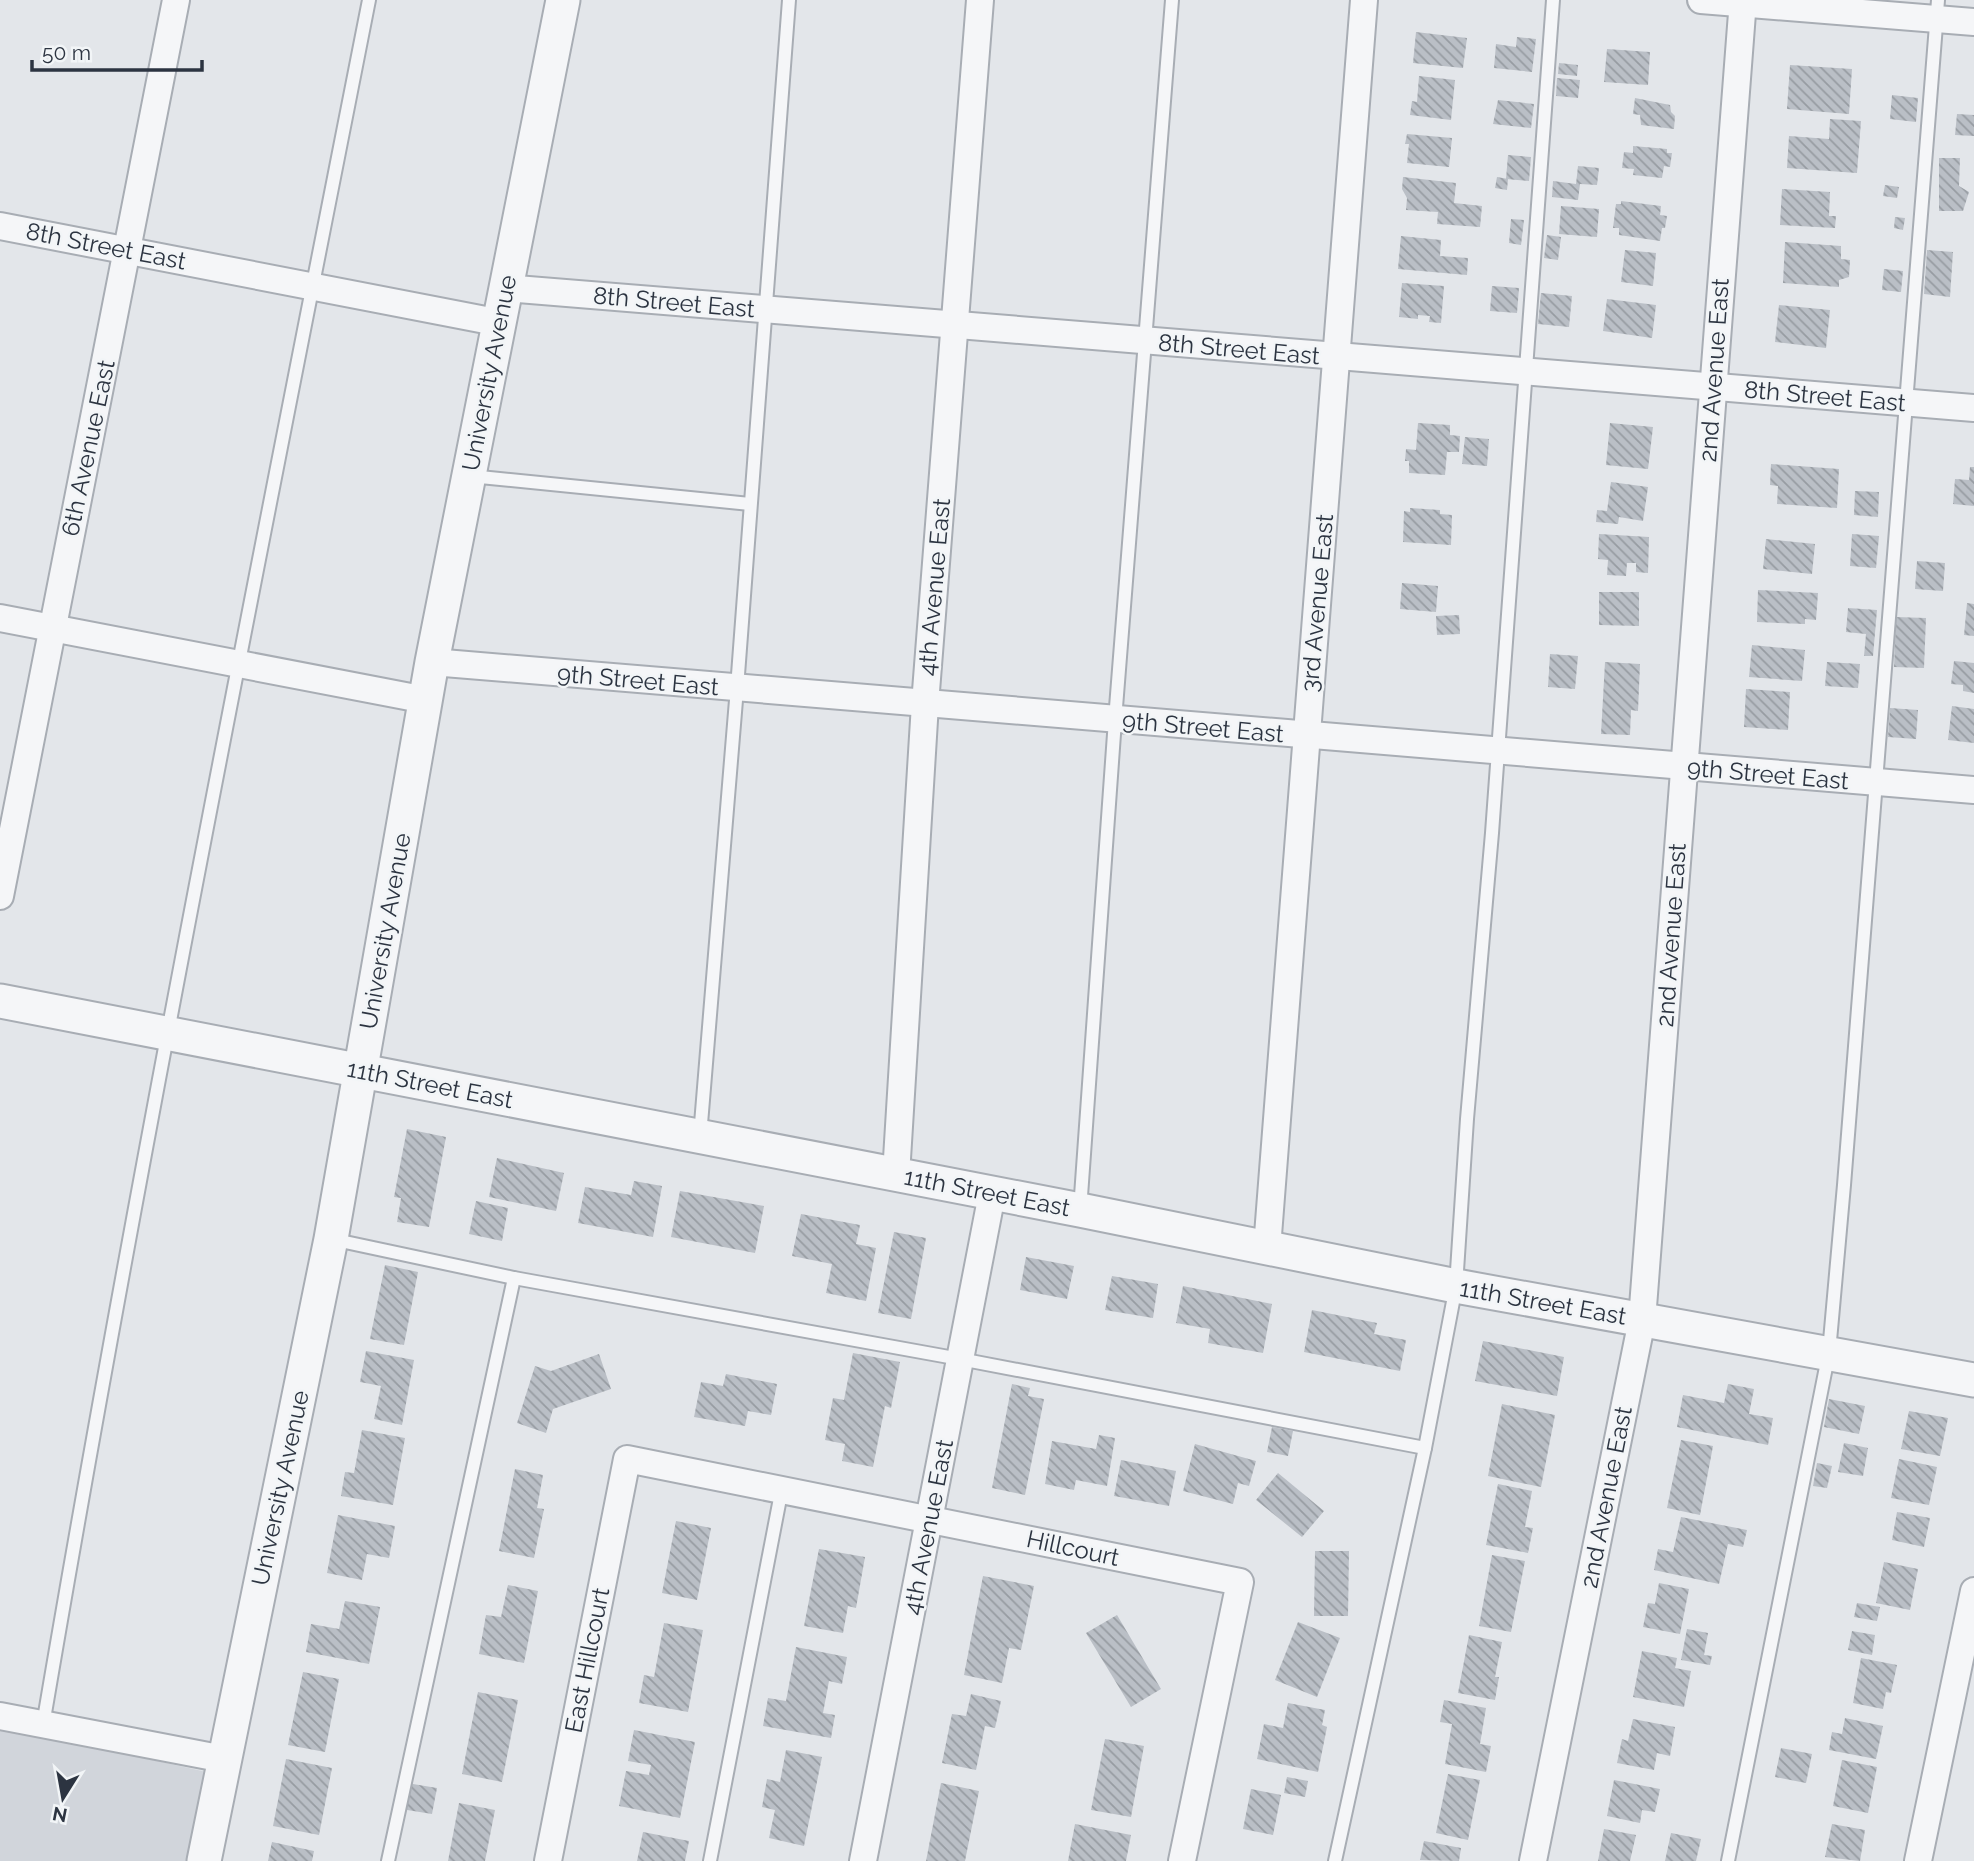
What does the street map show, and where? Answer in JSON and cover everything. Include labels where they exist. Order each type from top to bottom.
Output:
[{"type":"street","name":"6th Avenue East","points":[[0,897],[176,0]]},
{"type":"street","name":"University Avenue","points":[[204,1861],[331,1239],[432,663],[563,0]]},
{"type":"street","name":"4th Avenue East","points":[[896,1175],[925,704],[980,0]]},
{"type":"street","name":"3rd Avenue East","points":[[1267,1248],[1364,0]]},
{"type":"street","points":[[1701,0],[1937,10],[1974,22]]},
{"type":"street","name":"2nd Avenue East","points":[[1533,1861],[1642,1320],[1743,2]]},
{"type":"street","name":"8th Street East","points":[[0,226],[500,323]]},
{"type":"street","name":"8th Street East","points":[[505,288],[1974,408]]},
{"type":"street","points":[[0,618],[426,699]]},
{"type":"street","name":"9th Street East","points":[[432,663],[1974,790]]},
{"type":"street","name":"11th Street East","points":[[1,1008],[168,1034],[1080,1210],[1456,1286],[1974,1380]]},
{"type":"street","name":"4th Avenue East","points":[[863,1861],[992,1194]]},
{"type":"street","name":"Hillcourt","points":[[627,1459],[1240,1582],[1181,1861]]},
{"type":"street","name":"East Hillcourt","points":[[548,1861],[627,1459]]},
{"type":"street","points":[[1919,1861],[1974,1591]]},
{"type":"street","points":[[0,1716],[224,1759]]},
{"type":"lane","points":[[43,1725],[168,1034],[369,0]]},
{"type":"lane","points":[[700,1136],[789,0]]},
{"type":"lane","points":[[1080,1210],[1115,720],[1172,0]]},
{"type":"lane","points":[[1335,1861],[1425,1448],[1456,1286],[1466,1119],[1498,751],[1553,0]]},
{"type":"lane","points":[[1728,1861],[1829,1352],[1846,1171],[1937,10]]},
{"type":"lane","points":[[470,476],[750,504]]},
{"type":"lane","points":[[331,1239],[514,1278],[960,1359],[1425,1448]]},
{"type":"lane","points":[[388,1861],[514,1278]]},
{"type":"lane","points":[[710,1861],[782,1488]]},
{"type":"shaded area","points":[[0,1726],[220,1775],[204,1861],[0,1861]]},
{"type":"building","points":[[1416,32],[1467,38],[1463,68],[1413,63]]},
{"type":"building","points":[[1517,37],[1536,39],[1532,72],[1494,68],[1496,44],[1516,47]]},
{"type":"building","points":[[1607,49],[1650,52],[1648,85],[1604,82]]},
{"type":"building","points":[[1559,63],[1578,65],[1577,76],[1558,74]]},
{"type":"building","points":[[1790,65],[1852,69],[1849,114],[1787,109]]},
{"type":"building","points":[[1419,76],[1455,80],[1451,120],[1410,115],[1412,101],[1417,102]]},
{"type":"building","points":[[1557,78],[1580,80],[1578,98],[1556,96]]},
{"type":"building","points":[[1892,95],[1918,98],[1916,122],[1890,119]]},
{"type":"building","points":[[1635,98],[1670,105],[1675,116],[1674,129],[1641,125],[1640,115],[1633,114]]},
{"type":"building","points":[[1498,100],[1534,104],[1531,128],[1493,124]]},
{"type":"building","points":[[1957,114],[1974,115],[1974,136],[1955,135]]},
{"type":"building","points":[[1830,119],[1861,121],[1857,173],[1787,168],[1789,136],[1829,139]]},
{"type":"building","points":[[1407,134],[1452,138],[1449,167],[1407,163]]},
{"type":"building","points":[[1633,146],[1667,149],[1667,153],[1672,153],[1670,167],[1664,166],[1662,178],[1633,175],[1634,169],[1622,168],[1624,152],[1633,153]]},
{"type":"building","points":[[1508,155],[1531,157],[1529,181],[1506,179]]},
{"type":"building","points":[[1939,158],[1960,158],[1959,186],[1969,192],[1963,211],[1939,211]]},
{"type":"building","points":[[1578,166],[1599,168],[1597,185],[1580,184],[1578,200],[1552,197],[1553,181],[1576,184]]},
{"type":"building","points":[[1403,177],[1456,183],[1454,203],[1482,206],[1480,227],[1437,224],[1438,212],[1406,210]]},
{"type":"building","points":[[1497,177],[1508,179],[1507,190],[1495,188]]},
{"type":"building","points":[[1885,185],[1899,187],[1897,198],[1883,196]]},
{"type":"building","points":[[1782,189],[1830,192],[1829,216],[1836,216],[1835,228],[1780,225]]},
{"type":"building","points":[[1621,201],[1661,206],[1660,215],[1667,216],[1660,241],[1619,235],[1619,228],[1613,228],[1616,204],[1621,204]]},
{"type":"building","points":[[1561,206],[1599,209],[1597,237],[1559,234]]},
{"type":"building","points":[[1895,217],[1905,218],[1903,230],[1894,228]]},
{"type":"building","points":[[1511,219],[1524,220],[1521,245],[1509,243]]},
{"type":"building","points":[[1547,235],[1561,237],[1558,260],[1544,258]]},
{"type":"building","points":[[1401,236],[1441,240],[1440,256],[1468,258],[1467,275],[1398,269]]},
{"type":"building","points":[[1785,242],[1841,246],[1841,259],[1850,260],[1849,277],[1839,280],[1839,287],[1783,283]]},
{"type":"building","points":[[1625,250],[1656,253],[1653,286],[1621,282]]},
{"type":"building","points":[[1927,250],[1953,252],[1950,297],[1924,294]]},
{"type":"building","points":[[1884,269],[1903,271],[1901,292],[1882,290]]},
{"type":"building","points":[[1402,283],[1444,286],[1441,323],[1429,322],[1430,316],[1418,315],[1418,319],[1399,317]]},
{"type":"building","points":[[1492,286],[1519,288],[1517,313],[1490,311]]},
{"type":"building","points":[[1541,293],[1572,296],[1569,327],[1538,324]]},
{"type":"building","points":[[1607,299],[1656,305],[1652,338],[1603,331]]},
{"type":"building","points":[[1779,305],[1830,310],[1826,348],[1775,342]]},
{"type":"building","points":[[1418,423],[1450,425],[1450,435],[1460,436],[1459,452],[1447,452],[1445,475],[1409,473],[1409,461],[1405,461],[1406,449],[1416,450]]},
{"type":"building","points":[[1610,423],[1653,427],[1648,469],[1606,465]]},
{"type":"building","points":[[1465,437],[1489,439],[1487,466],[1462,464]]},
{"type":"building","points":[[1771,464],[1839,469],[1837,508],[1777,504],[1778,486],[1770,485]]},
{"type":"building","points":[[1970,467],[1974,467],[1974,506],[1953,504],[1955,479],[1969,480]]},
{"type":"building","points":[[1611,482],[1648,487],[1643,521],[1619,517],[1618,524],[1596,522],[1597,510],[1607,511]]},
{"type":"building","points":[[1855,491],[1879,492],[1878,517],[1854,515]]},
{"type":"building","points":[[1410,508],[1440,510],[1440,514],[1452,515],[1451,545],[1403,542],[1404,511],[1410,512]]},
{"type":"building","points":[[1599,534],[1649,537],[1648,573],[1636,572],[1636,563],[1627,563],[1626,576],[1607,575],[1608,560],[1598,559]]},
{"type":"building","points":[[1852,534],[1879,536],[1876,568],[1850,566]]},
{"type":"building","points":[[1766,539],[1815,544],[1812,574],[1763,569]]},
{"type":"building","points":[[1917,561],[1945,563],[1943,591],[1915,589]]},
{"type":"building","points":[[1402,583],[1438,586],[1436,612],[1400,609]]},
{"type":"building","points":[[1758,590],[1818,593],[1816,620],[1805,619],[1805,624],[1757,622]]},
{"type":"building","points":[[1599,592],[1639,592],[1639,626],[1599,625]]},
{"type":"building","points":[[1967,603],[1974,604],[1974,636],[1964,635]]},
{"type":"building","points":[[1848,608],[1877,610],[1873,656],[1864,656],[1866,634],[1846,632]]},
{"type":"building","points":[[1459,615],[1460,634],[1437,635],[1436,616]]},
{"type":"building","points":[[1896,617],[1926,618],[1924,668],[1894,667]]},
{"type":"building","points":[[1752,645],[1805,650],[1802,681],[1749,677]]},
{"type":"building","points":[[1550,654],[1578,656],[1575,689],[1548,687]]},
{"type":"building","points":[[1954,661],[1974,663],[1974,693],[1963,691],[1963,685],[1951,684]]},
{"type":"building","points":[[1605,662],[1640,664],[1638,711],[1631,710],[1630,735],[1601,734]]},
{"type":"building","points":[[1827,662],[1860,664],[1858,688],[1825,686]]},
{"type":"building","points":[[1746,689],[1790,692],[1788,730],[1744,727]]},
{"type":"building","points":[[1952,706],[1974,709],[1974,743],[1948,740]]},
{"type":"building","points":[[1890,708],[1918,710],[1916,739],[1888,737]]},
{"type":"building","points":[[407,1129],[446,1137],[429,1227],[397,1222],[401,1198],[394,1197]]},
{"type":"building","points":[[497,1158],[564,1173],[556,1211],[489,1197]]},
{"type":"building","points":[[634,1181],[662,1186],[653,1237],[578,1223],[585,1187],[631,1195]]},
{"type":"building","points":[[680,1191],[764,1206],[755,1253],[671,1237]]},
{"type":"building","points":[[476,1201],[508,1208],[502,1241],[469,1234]]},
{"type":"building","points":[[801,1214],[860,1225],[856,1244],[876,1248],[866,1301],[826,1293],[832,1264],[792,1256]]},
{"type":"building","points":[[894,1232],[926,1238],[911,1319],[878,1313]]},
{"type":"building","points":[[1026,1257],[1074,1266],[1067,1299],[1020,1290]]},
{"type":"building","points":[[385,1265],[418,1272],[404,1345],[370,1339]]},
{"type":"building","points":[[1112,1276],[1158,1284],[1153,1318],[1105,1310]]},
{"type":"building","points":[[1183,1286],[1272,1304],[1263,1353],[1208,1343],[1210,1329],[1176,1323]]},
{"type":"building","points":[[1312,1310],[1377,1323],[1374,1334],[1406,1340],[1400,1371],[1304,1352]]},
{"type":"building","points":[[1483,1341],[1564,1357],[1557,1396],[1475,1381]]},
{"type":"building","points":[[366,1351],[414,1360],[402,1425],[374,1419],[381,1386],[360,1382]]},
{"type":"building","points":[[853,1353],[900,1362],[891,1408],[885,1406],[873,1467],[842,1461],[845,1444],[825,1440],[833,1398],[844,1400]]},
{"type":"building","points":[[599,1354],[611,1389],[553,1409],[546,1433],[517,1423],[535,1366],[551,1371]]},
{"type":"building","points":[[726,1374],[777,1384],[771,1415],[748,1411],[745,1426],[694,1417],[701,1382],[723,1386]]},
{"type":"building","points":[[1012,1384],[1030,1388],[1028,1396],[1044,1399],[1025,1495],[992,1488]]},
{"type":"building","points":[[1728,1384],[1754,1389],[1749,1414],[1773,1418],[1768,1445],[1677,1427],[1683,1395],[1724,1403]]},
{"type":"building","points":[[1829,1399],[1865,1406],[1859,1434],[1824,1427]]},
{"type":"building","points":[[1502,1404],[1555,1415],[1541,1487],[1488,1476]]},
{"type":"building","points":[[1909,1411],[1948,1418],[1940,1456],[1901,1449]]},
{"type":"building","points":[[1272,1427],[1293,1431],[1288,1456],[1267,1452]]},
{"type":"building","points":[[362,1430],[405,1438],[393,1505],[341,1496],[345,1472],[354,1473]]},
{"type":"building","points":[[1099,1435],[1115,1438],[1107,1486],[1076,1480],[1074,1490],[1045,1484],[1052,1441],[1096,1449]]},
{"type":"building","points":[[1681,1440],[1713,1446],[1700,1515],[1667,1508]]},
{"type":"building","points":[[1844,1443],[1868,1448],[1863,1476],[1838,1472]]},
{"type":"building","points":[[1195,1444],[1256,1461],[1249,1486],[1238,1483],[1233,1504],[1183,1491]]},
{"type":"building","points":[[1899,1459],[1937,1467],[1929,1505],[1891,1498]]},
{"type":"building","points":[[1121,1460],[1176,1471],[1169,1506],[1114,1496]]},
{"type":"building","points":[[1817,1463],[1832,1466],[1827,1488],[1813,1486]]},
{"type":"building","points":[[515,1469],[543,1475],[537,1508],[544,1509],[534,1558],[499,1551]]},
{"type":"building","points":[[1278,1473],[1324,1511],[1302,1537],[1256,1500]]},
{"type":"building","points":[[1498,1484],[1532,1491],[1525,1527],[1533,1528],[1528,1553],[1486,1545]]},
{"type":"building","points":[[1897,1512],[1930,1518],[1924,1547],[1892,1540]]},
{"type":"building","points":[[338,1515],[395,1526],[389,1558],[367,1554],[362,1580],[327,1573]]},
{"type":"building","points":[[1681,1517],[1747,1530],[1743,1547],[1728,1544],[1719,1584],[1654,1570],[1658,1549],[1673,1552]]},
{"type":"building","points":[[676,1521],[711,1528],[697,1600],[662,1593]]},
{"type":"building","points":[[819,1549],[865,1557],[856,1608],[848,1606],[843,1633],[804,1626]]},
{"type":"building","points":[[1315,1551],[1349,1551],[1348,1616],[1314,1616]]},
{"type":"building","points":[[1492,1555],[1525,1561],[1511,1632],[1479,1626]]},
{"type":"building","points":[[1884,1562],[1918,1569],[1910,1610],[1876,1603]]},
{"type":"building","points":[[983,1576],[1034,1586],[1021,1650],[1009,1648],[1002,1683],[964,1675]]},
{"type":"building","points":[[1659,1583],[1689,1589],[1680,1634],[1643,1627],[1648,1603],[1655,1604]]},
{"type":"building","points":[[508,1585],[538,1591],[524,1663],[479,1654],[486,1615],[501,1617]]},
{"type":"building","points":[[345,1601],[380,1607],[369,1664],[306,1652],[311,1624],[339,1629]]},
{"type":"building","points":[[1857,1603],[1880,1607],[1877,1621],[1854,1617]]},
{"type":"building","points":[[1117,1615],[1161,1689],[1131,1707],[1086,1633]]},
{"type":"building","points":[[1298,1622],[1340,1638],[1317,1697],[1275,1680]]},
{"type":"building","points":[[664,1623],[703,1630],[688,1712],[639,1703],[644,1675],[654,1677]]},
{"type":"building","points":[[1687,1629],[1708,1633],[1704,1655],[1712,1656],[1710,1665],[1681,1660]]},
{"type":"building","points":[[1852,1631],[1875,1635],[1872,1655],[1848,1650]]},
{"type":"building","points":[[1469,1635],[1502,1642],[1495,1677],[1499,1677],[1495,1700],[1458,1693]]},
{"type":"building","points":[[796,1647],[847,1657],[842,1684],[829,1681],[823,1713],[835,1715],[831,1738],[763,1726],[768,1698],[786,1701]]},
{"type":"building","points":[[1642,1651],[1677,1658],[1675,1668],[1691,1671],[1684,1707],[1633,1697]]},
{"type":"building","points":[[1861,1658],[1897,1665],[1891,1693],[1886,1692],[1883,1709],[1853,1703]]},
{"type":"building","points":[[303,1672],[339,1679],[325,1752],[288,1745]]},
{"type":"building","points":[[478,1692],[518,1700],[502,1782],[462,1774]]},
{"type":"building","points":[[971,1694],[1001,1701],[995,1728],[985,1726],[976,1770],[942,1763],[952,1714],[966,1716]]},
{"type":"building","points":[[1444,1700],[1486,1708],[1480,1744],[1491,1746],[1486,1772],[1445,1764],[1452,1724],[1440,1722]]},
{"type":"building","points":[[1288,1703],[1325,1710],[1322,1725],[1327,1727],[1318,1772],[1257,1759],[1264,1724],[1283,1728]]},
{"type":"building","points":[[1845,1718],[1883,1726],[1876,1759],[1829,1750],[1832,1732],[1842,1734]]},
{"type":"building","points":[[1633,1719],[1675,1727],[1670,1756],[1657,1753],[1654,1770],[1617,1763],[1622,1739],[1628,1741]]},
{"type":"building","points":[[634,1730],[695,1742],[680,1818],[619,1806],[626,1771],[649,1775],[651,1765],[628,1761]]},
{"type":"building","points":[[1105,1739],[1144,1746],[1131,1817],[1091,1810]]},
{"type":"building","points":[[1781,1748],[1812,1754],[1806,1783],[1775,1777]]},
{"type":"building","points":[[786,1750],[822,1757],[804,1846],[769,1838],[775,1810],[762,1807],[767,1779],[780,1782]]},
{"type":"building","points":[[286,1759],[332,1768],[319,1835],[273,1826]]},
{"type":"building","points":[[1842,1760],[1877,1767],[1868,1813],[1833,1806]]},
{"type":"building","points":[[1448,1774],[1480,1780],[1468,1840],[1436,1833]]},
{"type":"building","points":[[1287,1777],[1308,1781],[1305,1797],[1284,1793]]},
{"type":"building","points":[[1614,1780],[1660,1789],[1655,1812],[1642,1810],[1640,1823],[1607,1816]]},
{"type":"building","points":[[407,1783],[437,1788],[432,1814],[401,1809]]},
{"type":"building","points":[[941,1783],[979,1791],[965,1861],[926,1861]]},
{"type":"building","points":[[1251,1789],[1281,1795],[1273,1835],[1243,1829]]},
{"type":"building","points":[[459,1803],[495,1810],[485,1861],[448,1861]]},
{"type":"building","points":[[1075,1824],[1131,1835],[1126,1861],[1068,1861]]},
{"type":"building","points":[[1832,1824],[1865,1830],[1860,1861],[1825,1857]]},
{"type":"building","points":[[1604,1829],[1636,1835],[1630,1861],[1598,1861]]},
{"type":"building","points":[[643,1832],[689,1841],[685,1861],[637,1861]]},
{"type":"building","points":[[1671,1833],[1701,1839],[1696,1861],[1665,1861]]},
{"type":"building","points":[[1424,1841],[1461,1848],[1459,1861],[1420,1860]]},
{"type":"building","points":[[272,1842],[314,1851],[312,1861],[268,1861]]}]
